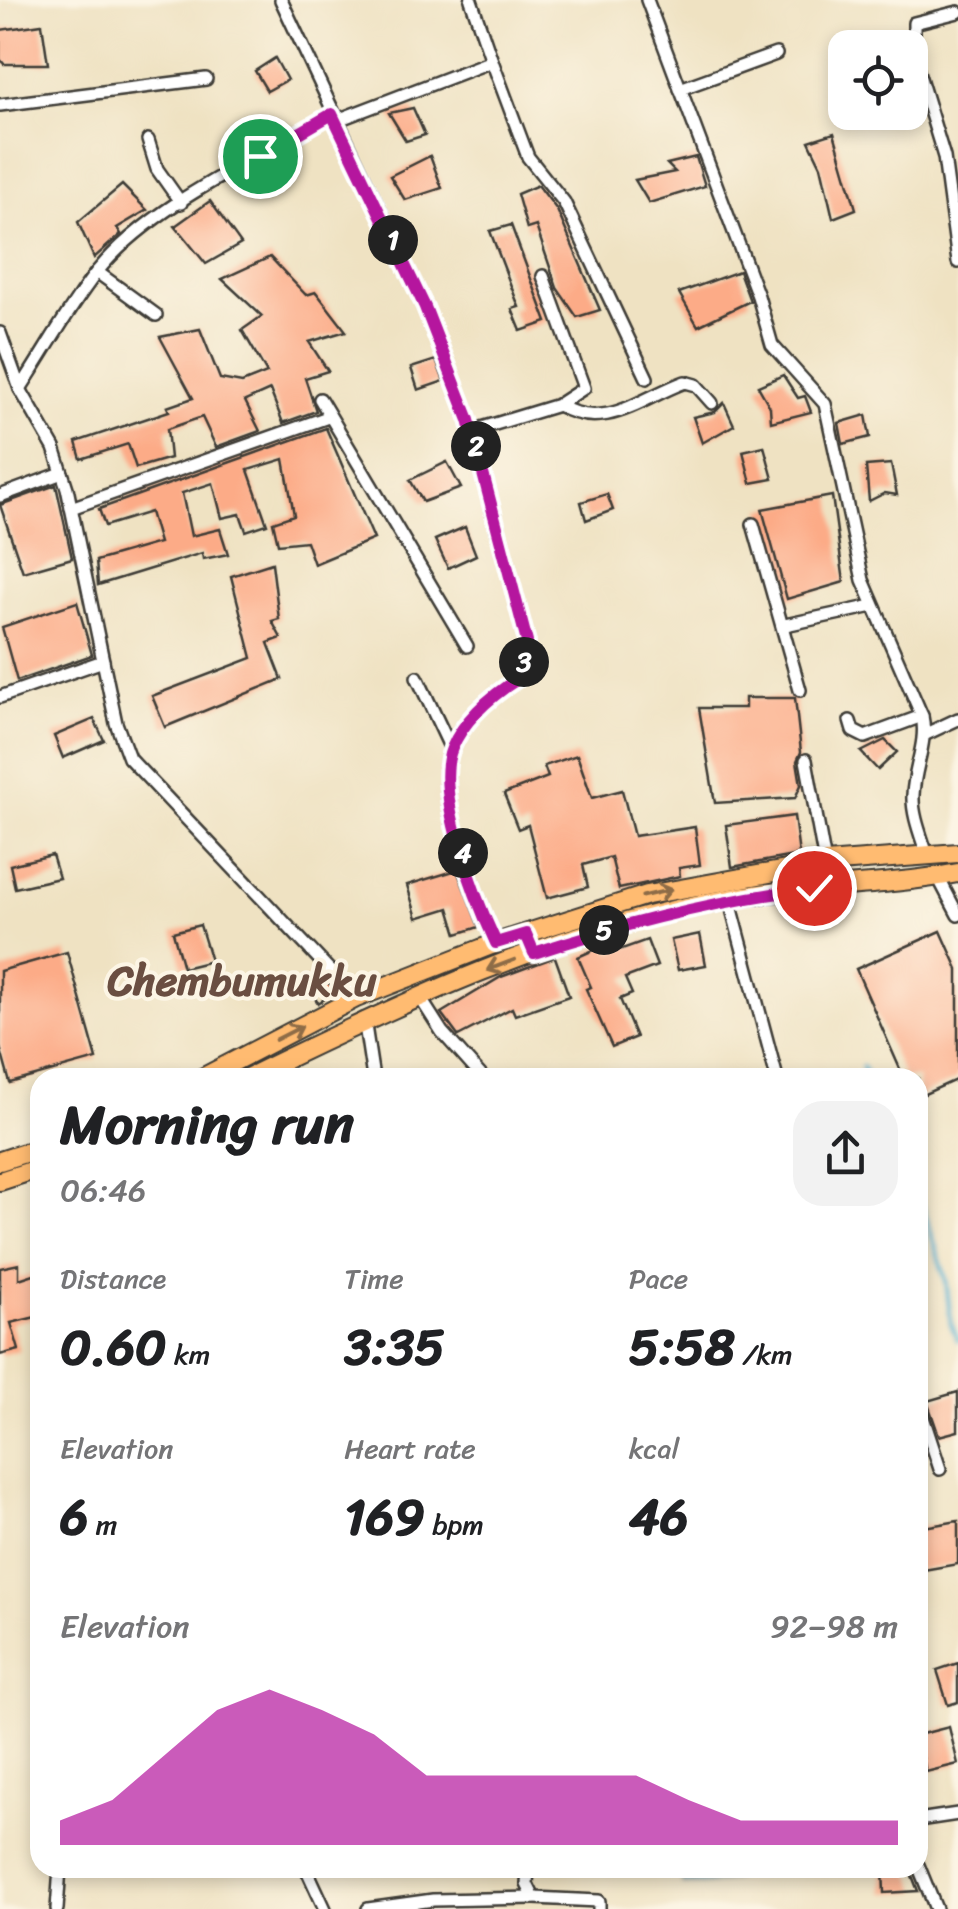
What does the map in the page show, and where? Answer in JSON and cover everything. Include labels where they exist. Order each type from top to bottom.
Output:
[{"type":"main road","points":[[221,1068],[356,998],[496,943],[647,895],[825,863],[958,853]]},
{"type":"main road","points":[[267,1068],[419,996],[628,922],[729,898],[958,873]]},
{"type":"main road","points":[[526,934],[534,953]]},
{"type":"main road","points":[[0,1161],[30,1151]]},
{"type":"main road","points":[[0,1181],[30,1171]]},
{"type":"street","points":[[281,0],[425,307],[472,431],[527,642],[522,676],[490,696],[451,749]]},
{"type":"street","points":[[471,0],[528,157],[564,202],[647,378]]},
{"type":"street","points":[[647,0],[772,344],[825,404],[873,606],[922,716],[926,734],[916,766],[912,801],[928,858]]},
{"type":"street","points":[[958,12],[914,23],[914,58],[944,157],[958,262]]},
{"type":"street","points":[[680,89],[776,54]]},
{"type":"street","points":[[20,389],[97,272],[130,239],[182,203],[334,118],[492,62]]},
{"type":"street","points":[[0,106],[206,79]]},
{"type":"street","points":[[148,140],[157,170],[182,203]]},
{"type":"street","points":[[97,272],[156,315]]},
{"type":"street","points":[[472,431],[558,405],[584,388],[543,276]]},
{"type":"street","points":[[0,333],[20,389],[54,448],[62,473],[116,723],[129,758],[356,998]]},
{"type":"street","points":[[558,405],[577,416],[604,416],[685,382],[696,385],[712,403]]},
{"type":"street","points":[[320,399],[467,646]]},
{"type":"street","points":[[71,508],[328,417]]},
{"type":"street","points":[[0,496],[62,473]]},
{"type":"street","points":[[753,524],[785,625],[800,690]]},
{"type":"street","points":[[785,625],[873,606]]},
{"type":"street","points":[[0,696],[103,661]]},
{"type":"street","points":[[417,677],[451,749],[448,794],[471,881],[496,943]]},
{"type":"street","points":[[850,721],[853,732],[864,737],[922,716]]},
{"type":"street","points":[[926,734],[958,719]]},
{"type":"street","points":[[806,760],[825,863]]},
{"type":"street","points":[[938,877],[958,915]]},
{"type":"street","points":[[729,898],[774,1068]]},
{"type":"street","points":[[419,996],[442,1032],[474,1068]]},
{"type":"street","points":[[364,1019],[372,1068]]},
{"type":"street","points":[[928,1432],[940,1469]]},
{"type":"street","points":[[928,1818],[958,1814]]},
{"type":"street","points":[[57,1909],[59,1878]]},
{"type":"street","points":[[311,1878],[326,1909]]},
{"type":"street","points":[[527,1878],[534,1898]]},
{"type":"street","points":[[923,1878],[936,1909]]},
{"type":"street","points":[[376,1908],[534,1898],[598,1901],[600,1909]]},
{"type":"water","points":[[681,1878],[735,1878],[721,1882],[683,1884]]},
{"type":"building","points":[[42,24],[48,64],[4,64],[0,59],[0,30]]},
{"type":"building","points":[[275,58],[287,80],[267,91],[255,71]]},
{"type":"building","points":[[413,108],[425,135],[406,141],[389,113]]},
{"type":"building","points":[[834,133],[856,209],[833,218],[821,166],[809,141]]},
{"type":"building","points":[[430,156],[442,188],[405,200],[390,176]]},
{"type":"building","points":[[696,157],[705,186],[649,203],[635,180],[675,172],[667,164]]},
{"type":"building","points":[[122,185],[147,210],[117,228],[121,234],[94,258],[78,222]]},
{"type":"building","points":[[538,185],[557,210],[600,310],[577,317],[557,288],[536,226],[527,229],[517,194]]},
{"type":"building","points":[[210,201],[241,244],[206,264],[175,226]]},
{"type":"building","points":[[511,225],[547,322],[521,331],[512,309],[519,307],[490,231]]},
{"type":"building","points":[[270,257],[306,295],[316,292],[346,331],[309,342],[328,371],[305,378],[316,411],[283,423],[270,390],[245,401],[260,431],[216,447],[202,417],[167,429],[170,458],[136,468],[128,444],[81,459],[76,442],[169,411],[167,407],[193,398],[160,337],[200,329],[220,379],[242,383],[267,373],[242,330],[262,316],[222,279]]},
{"type":"building","points":[[739,271],[750,301],[698,326],[679,293]]},
{"type":"building","points":[[436,360],[444,381],[418,390],[411,368]]},
{"type":"building","points":[[783,375],[798,398],[805,396],[811,412],[771,422],[770,407],[758,386]]},
{"type":"building","points":[[724,403],[734,425],[702,443],[693,417],[715,412]]},
{"type":"building","points":[[866,415],[870,437],[843,444],[839,423]]},
{"type":"building","points":[[326,428],[374,539],[314,564],[306,541],[278,544],[273,522],[294,515],[284,459],[248,470],[267,524],[246,531],[240,514],[222,518],[213,483],[182,493],[191,536],[220,529],[228,554],[203,559],[202,553],[98,585],[96,561],[159,543],[150,512],[105,526],[99,509]]},
{"type":"building","points":[[764,446],[773,479],[751,483],[743,451]]},
{"type":"building","points":[[447,462],[461,488],[423,502],[410,480]]},
{"type":"building","points":[[891,464],[897,495],[885,493],[869,501],[866,466]]},
{"type":"building","points":[[56,485],[72,558],[23,572],[0,505]]},
{"type":"building","points":[[607,494],[613,510],[586,520],[581,502]]},
{"type":"building","points":[[832,496],[844,582],[787,599],[762,509]]},
{"type":"building","points":[[465,527],[476,555],[448,568],[435,540]]},
{"type":"building","points":[[272,563],[279,619],[272,621],[281,638],[268,643],[282,679],[165,727],[152,696],[252,658],[231,576]]},
{"type":"building","points":[[77,602],[92,655],[17,681],[2,627]]},
{"type":"building","points":[[745,698],[795,698],[801,785],[795,798],[715,803],[699,708],[745,708]]},
{"type":"building","points":[[94,719],[104,740],[63,758],[54,736]]},
{"type":"building","points":[[885,740],[897,752],[878,770],[861,752]]},
{"type":"building","points":[[577,755],[592,798],[622,790],[634,836],[695,827],[700,865],[679,868],[680,876],[619,889],[611,857],[583,865],[588,887],[547,898],[528,825],[518,829],[504,794],[548,777],[544,766]]},
{"type":"building","points":[[794,816],[799,855],[732,867],[726,825]]},
{"type":"building","points":[[52,855],[59,878],[15,888],[10,865]]},
{"type":"building","points":[[457,870],[479,927],[457,934],[449,908],[417,918],[407,885]]},
{"type":"building","points":[[200,925],[211,961],[183,968],[173,932]]},
{"type":"building","points":[[941,931],[958,969],[958,1079],[928,1092],[928,1068],[900,1068],[856,969]]},
{"type":"building","points":[[700,934],[706,965],[678,970],[671,940]]},
{"type":"building","points":[[647,940],[657,966],[625,978],[632,994],[620,999],[636,1037],[612,1047],[586,989],[591,987],[578,957],[607,944],[611,953]]},
{"type":"building","points":[[67,952],[97,1059],[64,1068],[30,1068],[30,1077],[10,1083],[0,1047],[0,971]]},
{"type":"building","points":[[555,957],[569,996],[515,1015],[512,1008],[458,1036],[441,1013],[501,977]]},
{"type":"building","points":[[319,972],[336,992],[318,1003],[304,981]]},
{"type":"building","points":[[19,1264],[19,1279],[30,1275],[30,1318],[11,1323],[19,1350],[0,1355],[0,1268]]},
{"type":"building","points":[[958,1392],[958,1431],[939,1436],[928,1401]]},
{"type":"building","points":[[958,1521],[958,1564],[928,1569],[928,1526]]},
{"type":"building","points":[[958,1663],[958,1702],[948,1705],[937,1670]]},
{"type":"building","points":[[949,1727],[958,1764],[928,1772],[928,1732]]},
{"type":"building","points":[[883,1878],[913,1878],[918,1891],[884,1893]]},
{"type":"waterway","points":[[928,1224],[946,1280],[951,1324],[958,1340]]},
{"type":"district","name":"Chembumukku","points":[[242,980]]},
{"type":"route","points":[[260,156],[332,114],[425,307],[469,420],[527,642],[522,676],[490,696],[451,749],[448,794],[471,881],[496,943],[526,934],[534,953],[628,922],[729,898],[814,888]]}]
